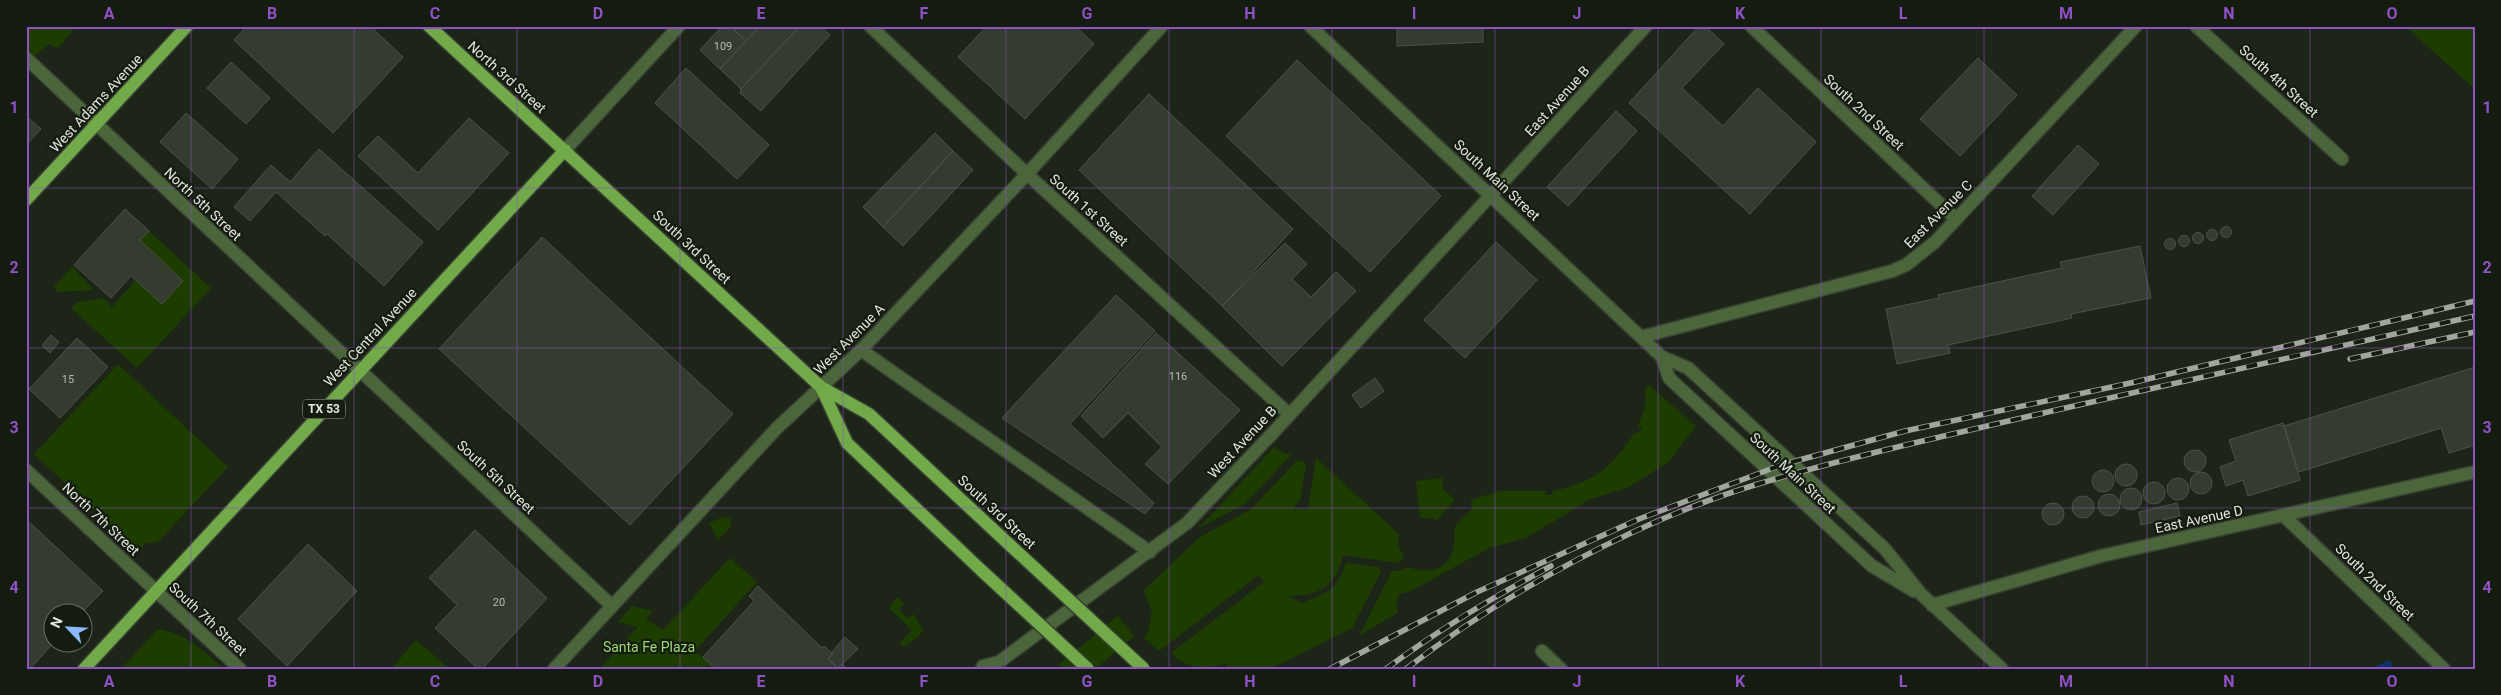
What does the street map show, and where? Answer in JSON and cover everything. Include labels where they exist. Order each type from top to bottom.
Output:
[{"type":"main road","name":"West Adams Avenue","points":[[26,200],[187,26]]},
{"type":"main road","name":"North 3rd Street","points":[[429,26],[565,150]]},
{"type":"main road","name":"West Central Avenue","points":[[84,669],[565,150]]},
{"type":"main road","name":"South 3rd Street","points":[[565,150],[821,387],[869,414],[1144,669]]},
{"type":"main road","name":"South 3rd Street","points":[[821,387],[847,443],[1088,669]]},
{"type":"street","name":"West Central Avenue","points":[[565,150],[679,26]]},
{"type":"street","name":"South 1st Street","points":[[870,26],[1027,174],[1289,414]]},
{"type":"street","name":"West Avenue A","points":[[554,669],[777,428],[861,350],[1027,174],[1162,26]]},
{"type":"street","name":"South Main Street","points":[[1310,26],[1662,357],[1688,368],[1878,542],[1921,594],[2002,669]]},
{"type":"street","name":"East Avenue B","points":[[1491,196],[1646,26]]},
{"type":"street","name":"South 2nd Street","points":[[1751,26],[1956,219]]},
{"type":"street","name":"East Avenue C","points":[[1641,337],[1892,271],[1906,265],[1922,254],[1956,219],[2136,26]]},
{"type":"street","name":"South 4th Street","points":[[2196,26],[2342,159]]},
{"type":"street","name":"North 5th Street","points":[[26,58],[359,372]]},
{"type":"street","name":"West Avenue B","points":[[982,669],[983,666],[999,662],[1187,523],[1491,196]]},
{"type":"street","points":[[861,350],[1150,552]]},
{"type":"street","name":"South Main Street","points":[[1662,357],[1669,378],[1872,566],[1921,594]]},
{"type":"street","name":"South 5th Street","points":[[359,372],[612,606]]},
{"type":"street","name":"North 7th Street","points":[[26,470],[156,590]]},
{"type":"street","name":"East Avenue D","points":[[1932,605],[2102,556],[2475,472]]},
{"type":"street","name":"South 2nd Street","points":[[2284,516],[2444,669]]},
{"type":"street","name":"South 7th Street","points":[[156,590],[240,669]]},
{"type":"street","points":[[1542,651],[1561,669]]},
{"type":"green space","points":[[26,26],[77,26],[58,48],[49,44],[34,56],[26,48]]},
{"type":"green space","points":[[2405,26],[2475,26],[2475,89]]},
{"type":"green space","points":[[149,231],[211,288],[137,368],[71,308],[77,302],[103,298],[112,307],[136,280],[163,304],[183,281],[140,240]]},
{"type":"green space","points":[[72,267],[94,290],[57,292],[54,287]]},
{"type":"green space","points":[[118,364],[228,467],[158,542],[146,543],[138,551],[34,454]]},
{"type":"green space","points":[[1649,385],[1696,426],[1669,462],[1627,488],[1591,499],[1526,538],[1489,548],[1411,591],[1399,594],[1396,608],[1399,612],[1359,636],[1392,571],[1400,571],[1408,567],[1421,570],[1435,569],[1446,563],[1453,550],[1455,526],[1472,509],[1471,500],[1499,491],[1546,491],[1545,495],[1551,495],[1553,491],[1580,483],[1601,472],[1619,455],[1635,432],[1638,434],[1642,428],[1638,426],[1645,407],[1646,387]]},
{"type":"green space","points":[[1274,447],[1281,452],[1291,455],[1245,504],[1199,528]]},
{"type":"green space","points":[[1316,458],[1399,534],[1398,544],[1404,558],[1398,563],[1343,555],[1336,574],[1325,587],[1309,594],[1289,596],[1301,603],[1324,594],[1339,579],[1346,563],[1378,567],[1381,572],[1352,628],[1270,669],[1224,669],[1228,663],[1198,667],[1184,663],[1171,653],[1264,582],[1259,575],[1159,651],[1144,638],[1148,633],[1152,613],[1144,590],[1200,537],[1250,510],[1298,460],[1303,461],[1306,465],[1300,500],[1293,508],[1308,509]]},
{"type":"green space","points":[[1442,478],[1443,489],[1455,500],[1437,520],[1420,517],[1416,481]]},
{"type":"green space","points":[[723,517],[730,518],[731,527],[718,540],[709,523]]},
{"type":"green space","name":"Santa Fe Plaza","points":[[730,558],[757,582],[695,651],[716,669],[599,669],[638,627],[618,622],[632,606],[653,611],[646,619],[663,630]]},
{"type":"green space","points":[[897,597],[905,604],[899,609],[907,618],[913,614],[923,629],[920,635],[905,646],[899,644],[912,630],[889,608]]},
{"type":"green space","points":[[1118,616],[1134,636],[1095,669],[1063,669],[1059,664]]},
{"type":"green space","points":[[158,629],[186,639],[202,649],[224,669],[121,669]]},
{"type":"green space","points":[[416,640],[450,669],[391,669]]},
{"type":"building","points":[[247,26],[370,26],[403,57],[333,133],[234,40]]},
{"type":"building","points":[[722,26],[730,26],[746,41],[720,69],[700,50]]},
{"type":"building","points":[[730,26],[760,26],[746,41]]},
{"type":"building","points":[[760,26],[800,26],[741,89],[720,69]]},
{"type":"building","points":[[800,26],[820,26],[830,35],[761,111],[740,93],[741,89]]},
{"type":"building","points":[[987,26],[1075,26],[1094,44],[1025,119],[958,57]]},
{"type":"building","points":[[1397,26],[1483,26],[1483,42],[1397,46]]},
{"type":"building","points":[[1699,26],[1705,26],[1724,44],[1682,88],[1723,126],[1758,88],[1816,142],[1750,214],[1629,103]]},
{"type":"building","points":[[1978,58],[2017,95],[1960,156],[1920,119]]},
{"type":"building","points":[[1297,60],[1441,196],[1370,272],[1226,136]]},
{"type":"building","points":[[231,62],[270,98],[246,124],[207,88]]},
{"type":"building","points":[[686,68],[769,145],[737,179],[655,103]]},
{"type":"building","points":[[1149,94],[1293,229],[1222,306],[1079,170]]},
{"type":"building","points":[[1616,111],[1637,131],[1568,206],[1547,187]]},
{"type":"building","points":[[186,113],[238,159],[212,189],[160,142]]},
{"type":"building","points":[[26,116],[41,129],[26,145]]},
{"type":"building","points":[[469,118],[509,153],[438,230],[358,156],[378,136],[418,173]]},
{"type":"building","points":[[935,133],[953,151],[883,227],[863,207]]},
{"type":"building","points":[[2078,145],[2099,164],[2053,215],[2032,196]]},
{"type":"building","points":[[319,149],[423,242],[384,286],[327,234],[325,236],[276,192],[250,221],[234,207],[271,165],[290,182]]},
{"type":"building","points":[[953,151],[973,170],[903,246],[883,227]]},
{"type":"building","points":[[125,209],[149,231],[140,240],[183,281],[162,304],[131,276],[111,298],[74,265]]},
{"type":"building","points":[[2224,227],[2228,227],[2231,232],[2230,236],[2224,237],[2221,234],[2221,230]]},
{"type":"building","points":[[2210,230],[2214,230],[2217,235],[2216,239],[2210,240],[2207,237],[2207,233]]},
{"type":"building","points":[[2196,233],[2200,233],[2203,238],[2202,242],[2196,243],[2193,240],[2193,236]]},
{"type":"building","points":[[2182,236],[2186,236],[2189,241],[2188,245],[2182,246],[2179,243],[2179,239]]},
{"type":"building","points":[[542,237],[733,414],[630,525],[439,349]]},
{"type":"building","points":[[2168,239],[2172,239],[2175,244],[2174,248],[2168,249],[2165,246],[2165,242]]},
{"type":"building","points":[[1496,242],[1537,280],[1465,358],[1424,320]]},
{"type":"building","points":[[1285,243],[1307,264],[1292,279],[1311,297],[1336,272],[1356,291],[1282,366],[1222,306]]},
{"type":"building","points":[[2140,246],[2151,298],[2071,314],[2072,318],[1948,345],[1950,353],[1897,364],[1886,309],[1939,298],[1938,295],[2062,268],[2060,262]]},
{"type":"building","points":[[1116,295],[1155,331],[1070,424],[1154,503],[1145,514],[1002,418]]},
{"type":"building","points":[[1156,333],[1240,410],[1168,484],[1145,464],[1162,447],[1128,413],[1103,438],[1081,416]]},
{"type":"building","points":[[51,335],[59,342],[50,353],[42,345]]},
{"type":"building","points":[[77,338],[108,367],[60,418],[29,389]]},
{"type":"building","points":[[2475,367],[2475,445],[2449,453],[2441,428],[2299,472],[2284,426]]},
{"type":"building","points":[[1375,378],[1384,391],[1361,408],[1352,395]]},
{"type":"building","points":[[2283,423],[2300,480],[2248,496],[2243,480],[2226,486],[2220,467],[2236,461],[2229,440]]},
{"type":"building","points":[[2195,450],[2203,453],[2206,461],[2203,469],[2195,472],[2187,469],[2184,461],[2187,453]]},
{"type":"building","points":[[2126,464],[2134,467],[2137,475],[2134,483],[2126,486],[2118,483],[2115,475],[2118,467]]},
{"type":"building","points":[[2103,470],[2111,473],[2114,481],[2111,489],[2103,492],[2095,489],[2092,481],[2095,473]]},
{"type":"building","points":[[2201,472],[2209,475],[2212,483],[2209,491],[2201,494],[2193,491],[2190,483],[2193,475]]},
{"type":"building","points":[[2178,478],[2186,481],[2189,489],[2186,497],[2178,500],[2170,497],[2167,489],[2170,481]]},
{"type":"building","points":[[2154,482],[2162,485],[2165,493],[2162,501],[2154,504],[2146,501],[2143,493],[2146,485]]},
{"type":"building","points":[[2131,488],[2139,491],[2142,499],[2139,507],[2131,510],[2123,507],[2120,499],[2123,491]]},
{"type":"building","points":[[2109,494],[2117,497],[2120,505],[2117,513],[2109,516],[2101,513],[2098,505],[2101,497]]},
{"type":"building","points":[[2083,496],[2091,499],[2094,507],[2091,515],[2083,518],[2075,515],[2072,507],[2075,499]]},
{"type":"building","points":[[2053,503],[2061,506],[2064,514],[2061,522],[2053,525],[2045,522],[2042,514],[2045,506]]},
{"type":"building","points":[[2177,503],[2180,516],[2141,525],[2139,512]]},
{"type":"building","points":[[26,519],[103,591],[92,602],[42,602],[42,652],[45,652],[30,669],[26,669]]},
{"type":"building","points":[[475,530],[547,598],[482,669],[478,669],[435,628],[457,605],[429,578]]},
{"type":"building","points":[[308,544],[357,591],[287,666],[238,619]]},
{"type":"building","points":[[758,586],[822,648],[824,646],[833,654],[828,659],[838,668],[842,664],[847,669],[716,669],[703,657],[754,601],[749,596]]},
{"type":"building","points":[[845,637],[858,649],[838,668],[828,659]]},
{"type":"waterway","points":[[2377,669],[2389,664]]},
{"type":"railway","points":[[1330,669],[1477,592],[1639,519],[1781,465],[1905,431],[2135,382],[2475,301]]},
{"type":"railway","points":[[1406,669],[1485,613],[1574,561],[1667,517],[1758,484],[1941,437],[2475,316]]},
{"type":"railway","points":[[2350,359],[2475,332]]},
{"type":"railway","points":[[1386,669],[1466,614],[1551,566]]}]
